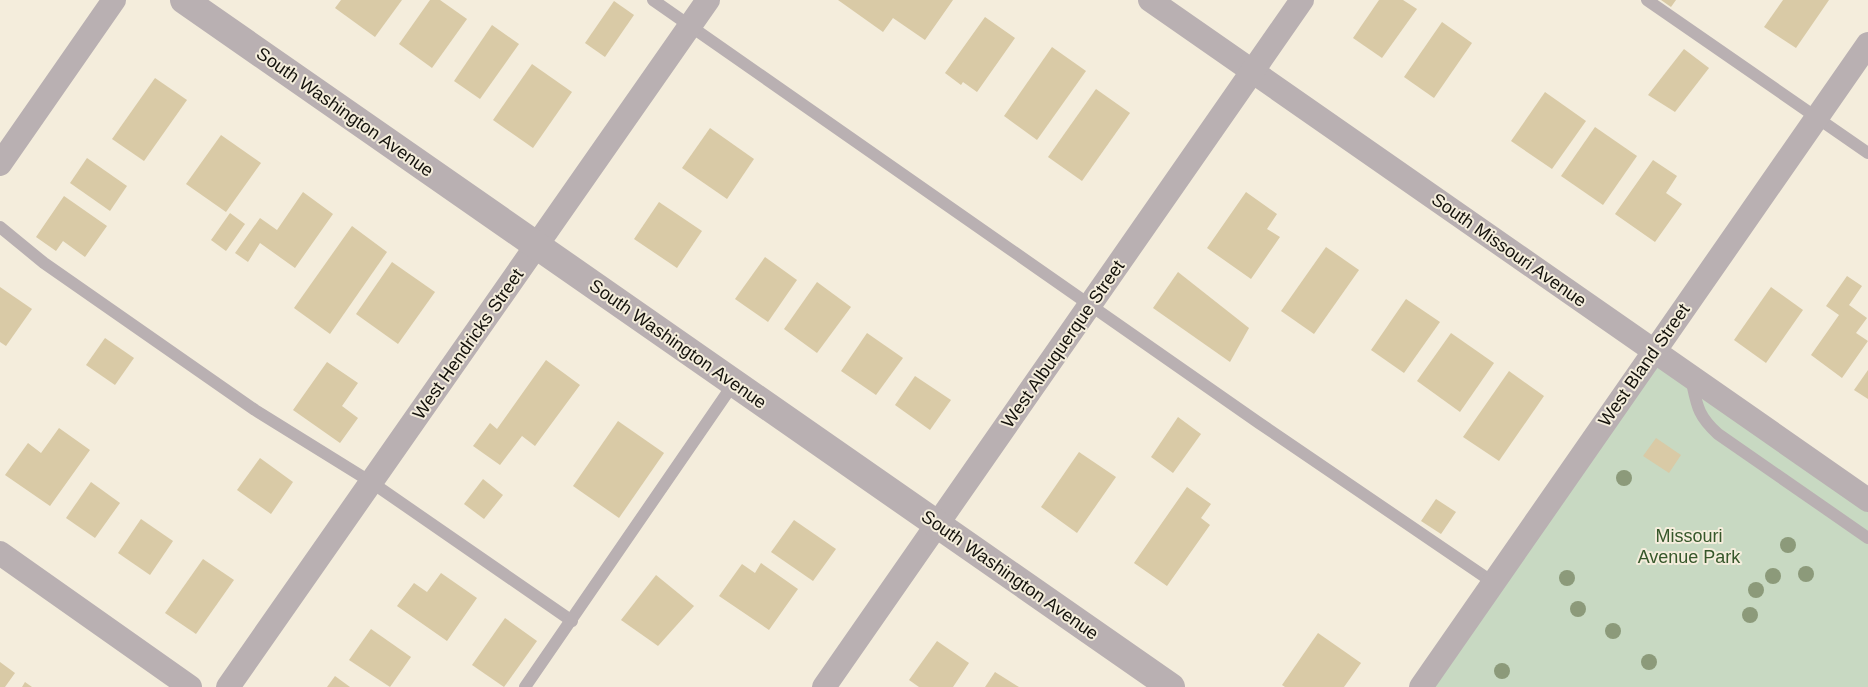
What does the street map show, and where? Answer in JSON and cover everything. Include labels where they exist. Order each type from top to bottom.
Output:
[{"type":"street","points":[[0,164],[114,0]]},
{"type":"street","name":"South Washington Avenue","points":[[184,0],[937,526],[1171,687]]},
{"type":"street","name":"West Hendricks Street","points":[[228,687],[708,0]]},
{"type":"street","name":"South Missouri Avenue","points":[[1150,0],[1868,500]]},
{"type":"street","name":"West Albuquerque Street","points":[[824,687],[1302,0]]},
{"type":"street","name":"West Bland Street","points":[[1421,687],[1868,44]]},
{"type":"street","points":[[0,553],[190,687]]},
{"type":"lane","points":[[653,0],[1258,422],[1494,583]]},
{"type":"lane","points":[[1646,0],[1868,153]]},
{"type":"lane","points":[[0,227],[44,263],[255,410],[371,482],[572,621]]},
{"type":"lane","points":[[1690,376],[1699,410],[1705,423],[1868,538]]},
{"type":"lane","points":[[525,687],[734,383]]},
{"type":"green space","name":"Missouri Avenue Park","points":[[1655,351],[1868,500],[1868,687],[1421,687]]},
{"type":"building","points":[[341,0],[402,0],[375,37],[335,8]]},
{"type":"building","points":[[430,0],[440,0],[467,19],[432,68],[399,44]]},
{"type":"building","points":[[838,0],[953,0],[925,40],[893,18],[883,32]]},
{"type":"building","points":[[1379,0],[1403,0],[1417,9],[1382,58],[1353,38]]},
{"type":"building","points":[[1661,0],[1676,0],[1671,7]]},
{"type":"building","points":[[1783,0],[1829,0],[1796,48],[1764,27]]},
{"type":"building","points":[[614,1],[634,15],[605,57],[585,43]]},
{"type":"building","points":[[985,17],[1015,38],[977,92],[963,82],[961,85],[945,73]]},
{"type":"building","points":[[1442,22],[1472,43],[1434,98],[1404,77]]},
{"type":"building","points":[[492,25],[519,44],[480,99],[454,81]]},
{"type":"building","points":[[1052,47],[1086,71],[1037,140],[1004,116]]},
{"type":"building","points":[[1684,49],[1709,68],[1675,112],[1648,95]]},
{"type":"building","points":[[532,64],[572,92],[533,148],[493,120]]},
{"type":"building","points":[[155,78],[187,100],[144,161],[112,139]]},
{"type":"building","points":[[1096,89],[1130,113],[1082,181],[1048,157]]},
{"type":"building","points":[[1545,92],[1586,121],[1552,169],[1511,141]]},
{"type":"building","points":[[1595,127],[1637,156],[1603,205],[1561,176]]},
{"type":"building","points":[[710,128],[754,159],[727,199],[682,168]]},
{"type":"building","points":[[221,135],[261,163],[226,212],[186,184]]},
{"type":"building","points":[[87,158],[127,186],[110,211],[70,183]]},
{"type":"building","points":[[1653,160],[1677,176],[1666,193],[1682,204],[1655,242],[1615,214]]},
{"type":"building","points":[[303,192],[333,214],[295,268],[260,243],[248,262],[235,253],[260,218],[277,230]]},
{"type":"building","points":[[1246,192],[1277,214],[1267,229],[1280,237],[1251,279],[1207,248]]},
{"type":"building","points":[[64,196],[107,226],[85,257],[63,241],[56,251],[36,237]]},
{"type":"building","points":[[659,202],[702,231],[677,268],[634,239]]},
{"type":"building","points":[[230,213],[245,224],[226,251],[211,240]]},
{"type":"building","points":[[352,226],[387,252],[330,334],[294,308]]},
{"type":"building","points":[[1326,247],[1359,270],[1314,334],[1281,311]]},
{"type":"building","points":[[765,257],[797,280],[768,322],[735,299]]},
{"type":"building","points":[[392,262],[435,292],[398,344],[356,314]]},
{"type":"building","points":[[1178,272],[1249,328],[1230,362],[1153,308]]},
{"type":"building","points":[[1847,276],[1862,286],[1849,305],[1867,318],[1856,333],[1868,341],[1842,378],[1811,355],[1839,315],[1826,306]]},
{"type":"building","points":[[817,282],[851,307],[817,353],[784,329]]},
{"type":"building","points":[[0,287],[32,309],[6,346],[0,342]]},
{"type":"building","points":[[1771,287],[1803,310],[1766,363],[1734,340]]},
{"type":"building","points":[[1406,299],[1440,322],[1404,373],[1371,350]]},
{"type":"building","points":[[867,333],[903,358],[876,395],[841,371]]},
{"type":"building","points":[[1451,333],[1494,363],[1460,412],[1417,381]]},
{"type":"building","points":[[105,338],[134,358],[115,385],[86,365]]},
{"type":"building","points":[[546,360],[580,385],[535,446],[522,436],[500,465],[473,446],[490,423],[497,429]]},
{"type":"building","points":[[327,362],[358,383],[342,406],[358,418],[340,443],[293,410]]},
{"type":"building","points":[[1868,370],[1868,399],[1854,390]]},
{"type":"building","points":[[1509,371],[1544,396],[1499,461],[1463,437]]},
{"type":"building","points":[[915,376],[951,400],[930,430],[895,405]]},
{"type":"building","points":[[1178,417],[1201,434],[1173,473],[1151,457]]},
{"type":"building","points":[[618,421],[664,453],[619,518],[573,486]]},
{"type":"building","points":[[59,428],[90,450],[50,506],[5,475],[28,443],[41,453]]},
{"type":"building","points":[[1656,438],[1681,455],[1669,473],[1643,456]]},
{"type":"building","points":[[1079,452],[1116,477],[1077,533],[1041,507]]},
{"type":"building","points":[[260,458],[293,482],[271,514],[237,490]]},
{"type":"building","points":[[483,479],[503,495],[484,519],[464,504]]},
{"type":"building","points":[[91,482],[120,503],[95,538],[66,518]]},
{"type":"building","points":[[1187,487],[1211,504],[1201,518],[1210,525],[1167,586],[1134,563]]},
{"type":"building","points":[[1436,499],[1456,512],[1441,534],[1421,521]]},
{"type":"building","points":[[141,519],[173,541],[150,575],[118,553]]},
{"type":"building","points":[[794,520],[836,549],[813,581],[771,552]]},
{"type":"building","points":[[203,559],[234,580],[196,634],[165,613]]},
{"type":"building","points":[[761,563],[798,589],[769,630],[719,596],[742,564],[755,573]]},
{"type":"building","points":[[441,573],[477,598],[447,641],[397,606],[414,583],[427,592]]},
{"type":"building","points":[[656,575],[694,606],[658,646],[621,620]]},
{"type":"building","points":[[505,618],[537,641],[504,687],[472,665]]},
{"type":"building","points":[[371,629],[411,657],[390,687],[349,660]]},
{"type":"building","points":[[1318,633],[1361,663],[1344,687],[1285,687],[1282,685]]},
{"type":"building","points":[[937,641],[969,663],[953,687],[919,687],[909,680]]},
{"type":"building","points":[[0,662],[15,673],[5,687],[0,687]]},
{"type":"building","points":[[995,672],[1019,687],[985,687]]},
{"type":"building","points":[[335,676],[350,687],[327,687]]},
{"type":"building","points":[[25,682],[32,687],[22,687]]}]
